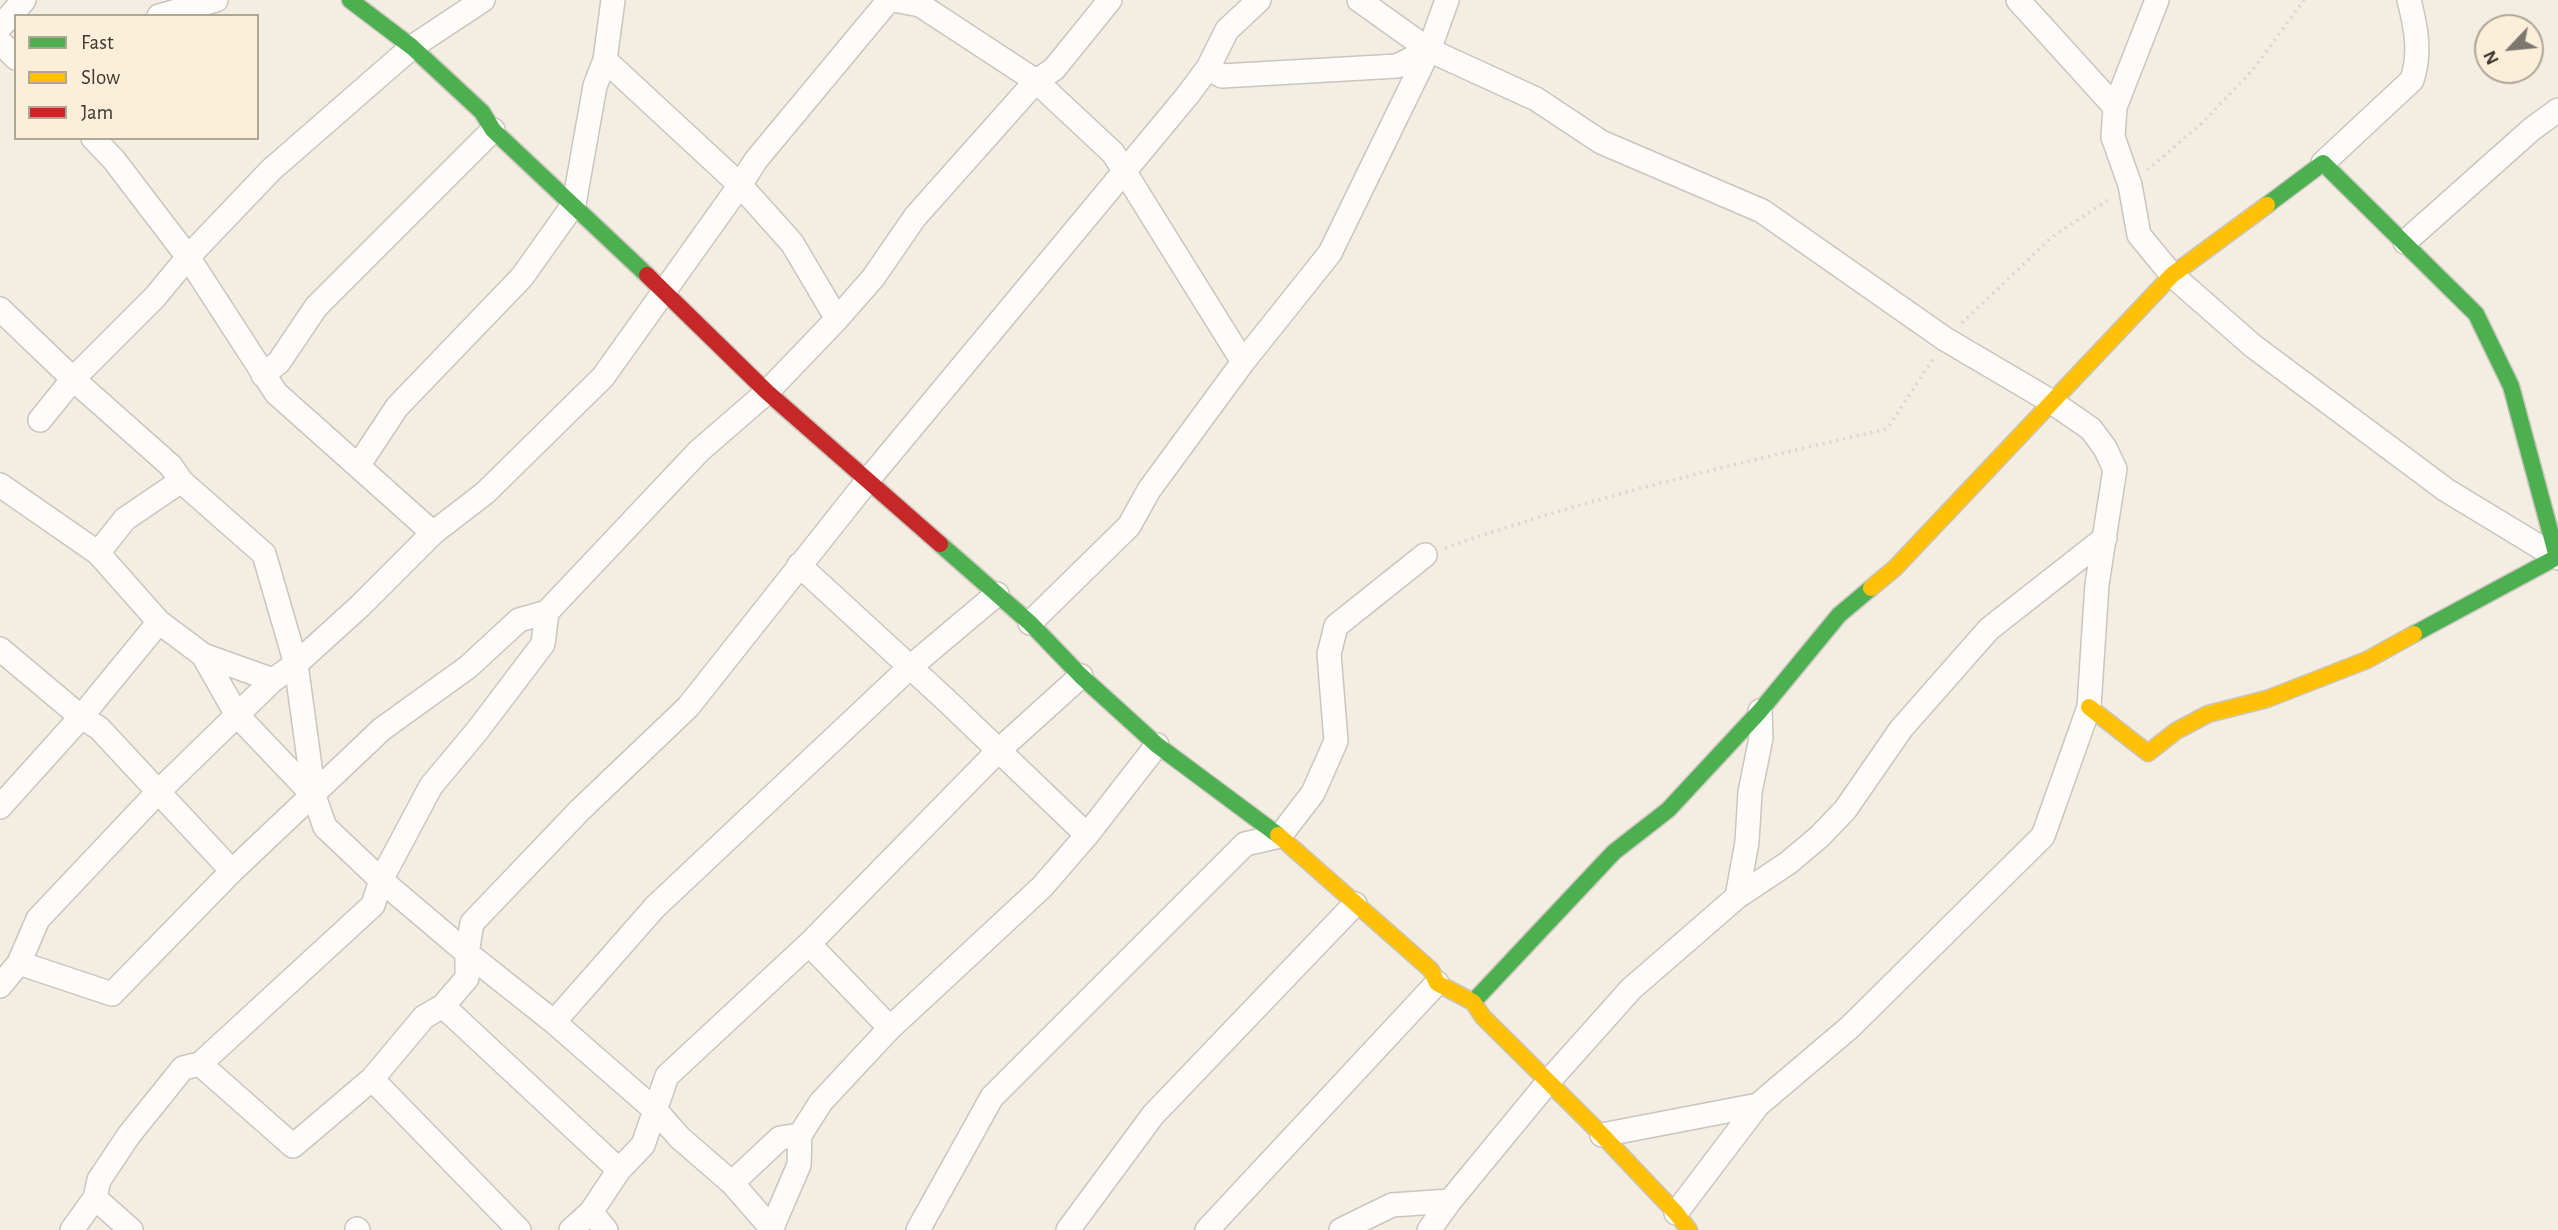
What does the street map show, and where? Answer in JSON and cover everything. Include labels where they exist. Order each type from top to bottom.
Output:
[{"type":"street","points":[[0,27],[24,0]]},
{"type":"street","points":[[166,14],[216,0]]},
{"type":"street","points":[[350,0],[412,47],[482,112],[493,130],[665,290],[767,392],[1030,623],[1081,676],[1157,745],[1280,836],[1431,970],[1437,983],[1473,1002],[1483,1017],[1602,1135],[1683,1222],[1758,1105],[1850,1027],[2043,836],[2089,707],[2097,584],[2115,469],[2105,448],[2091,429],[2052,402],[1945,339],[1762,211],[1601,142],[1536,99],[1429,50],[1359,0]]},
{"type":"street","points":[[40,420],[73,379],[155,297],[188,257],[271,170],[412,47],[482,0]]},
{"type":"street","points":[[358,466],[397,407],[522,277],[575,204],[596,86],[605,60],[613,0]]},
{"type":"street","points":[[0,986],[19,963],[38,919],[158,792],[273,680],[296,664],[360,606],[433,533],[485,493],[603,377],[756,160],[891,0],[920,5],[1036,81],[1113,153],[1243,362]]},
{"type":"street","points":[[19,963],[112,994],[232,871],[382,729],[468,667],[519,620],[547,612],[699,451],[767,392],[837,320],[873,278],[915,217],[1036,81],[1054,69],[1110,0]]},
{"type":"street","points":[[200,1064],[293,1146],[372,1079],[424,1017],[443,1006],[467,978],[467,953],[472,923],[580,810],[688,707],[868,480],[1125,173],[1208,68],[1227,30],[1259,0]]},
{"type":"street","points":[[1030,623],[1129,526],[1149,490],[1243,362],[1330,253],[1429,50],[1447,0]]},
{"type":"street","points":[[2018,0],[2115,107]]},
{"type":"street","points":[[2157,0],[2115,107],[2113,136],[2130,184],[2139,235],[2172,275],[2253,346],[2446,491],[2557,558]]},
{"type":"street","points":[[1473,1002],[1614,852],[1668,810],[1760,711],[1839,615],[1895,568],[2172,275],[2323,163],[2412,80],[2417,65],[2416,28],[2409,0]]},
{"type":"street","points":[[0,42],[14,56]]},
{"type":"street","points":[[1208,68],[1222,76],[1397,66],[1429,50]]},
{"type":"street","points":[[605,60],[740,185],[792,243],[837,320]]},
{"type":"street","points":[[2405,242],[2558,110]]},
{"type":"street","points":[[263,375],[279,362],[316,307],[493,130]]},
{"type":"street","points":[[95,140],[114,160],[188,257],[276,393],[433,533]]},
{"type":"street","points":[[2323,163],[2476,314],[2511,386],[2557,558]]},
{"type":"street","points":[[0,309],[73,379],[171,466],[181,481],[264,554],[296,664],[314,796],[325,827],[381,880],[467,953],[554,1021],[656,1111],[680,1138],[732,1183],[772,1230],[799,1165],[800,1135],[821,1102],[890,1028],[1042,887],[1087,835],[1157,745]]},
{"type":"street","points":[[98,553],[125,519],[181,481]]},
{"type":"street","points":[[0,485],[98,553],[159,622],[203,655],[273,680]]},
{"type":"street","points":[[1429,1230],[1450,1200],[1548,1082],[1631,989],[1737,898],[1788,863],[1819,837],[1844,810],[1901,729],[1989,629],[2105,538]]},
{"type":"street","points":[[918,1230],[992,1097],[1245,844],[1280,836],[1313,793],[1336,741],[1329,654],[1336,626],[1425,555]]},
{"type":"street","points":[[2089,707],[2148,753],[2176,731],[2208,714],[2267,699],[2367,660],[2557,558]]},
{"type":"street","points":[[799,565],[1087,835]]},
{"type":"street","points":[[554,1021],[655,907],[909,668],[997,594]]},
{"type":"street","points":[[72,1230],[96,1198],[99,1180],[129,1135],[183,1068],[200,1064],[373,905],[381,880],[431,786],[543,644],[547,612]]},
{"type":"street","points":[[0,807],[81,717],[159,622]]},
{"type":"street","points":[[0,649],[81,717],[99,728],[232,871]]},
{"type":"street","points":[[203,655],[237,715],[314,796]]},
{"type":"street","points":[[571,1230],[591,1212],[619,1170],[643,1145],[667,1076],[809,944],[998,751],[1081,676]]},
{"type":"street","points":[[1737,898],[1747,842],[1750,793],[1761,738],[1760,711]]},
{"type":"street","points":[[1068,1230],[1153,1115],[1355,904]]},
{"type":"street","points":[[809,944],[890,1028]]},
{"type":"street","points":[[1208,1230],[1437,983]]},
{"type":"street","points":[[443,1006],[619,1170]]},
{"type":"street","points":[[372,1079],[519,1230]]},
{"type":"street","points":[[1602,1135],[1758,1105]]},
{"type":"street","points":[[732,1183],[780,1138],[800,1135]]},
{"type":"street","points":[[96,1198],[131,1230]]},
{"type":"street","points":[[1340,1230],[1392,1205],[1450,1200]]},
{"type":"street","points":[[591,1212],[606,1230]]},
{"type":"path","points":[[1425,555],[1582,503],[1716,468],[1887,429],[1945,339],[2052,237],[2130,184],[2201,124],[2252,71],[2304,0]]},
{"type":"traffic: fast","points":[[350,0],[412,47],[482,112],[493,130],[647,275]]},
{"type":"traffic: fast","points":[[2267,205],[2323,163],[2476,314],[2511,386],[2557,557],[2414,634]]},
{"type":"traffic: fast","points":[[940,544],[1030,623],[1081,676],[1157,745],[1278,835]]},
{"type":"traffic: fast","points":[[1473,1002],[1614,852],[1668,810],[1760,711],[1839,615],[1871,588]]},
{"type":"traffic: slow","points":[[1871,588],[1895,568],[2172,275],[2267,205]]},
{"type":"traffic: slow","points":[[2089,707],[2148,753],[2176,731],[2208,714],[2267,699],[2367,660],[2414,634]]},
{"type":"traffic: slow","points":[[1278,835],[1431,970],[1437,983],[1473,1002],[1483,1017],[1602,1135],[1689,1230]]},
{"type":"traffic: jam","points":[[647,275],[767,392],[940,544]]}]
